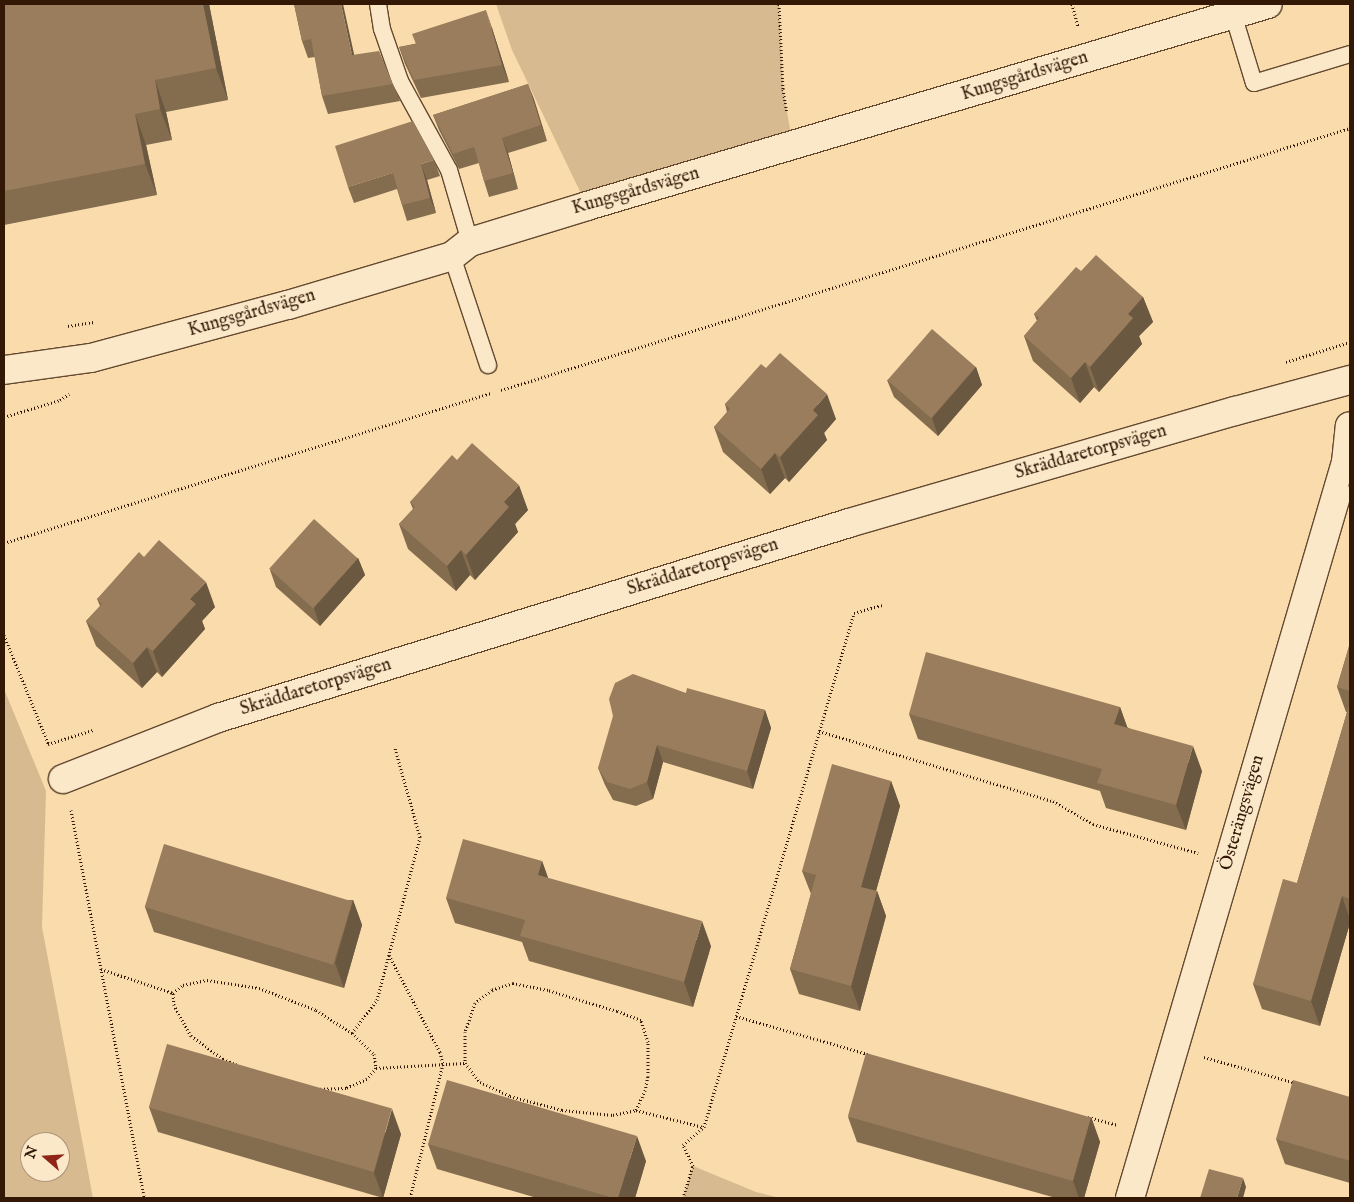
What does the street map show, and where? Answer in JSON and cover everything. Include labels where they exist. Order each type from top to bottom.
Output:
[{"type":"street","name":"Kungsgårdsvägen","points":[[4,370],[91,358],[288,305],[793,146],[1268,4]]},
{"type":"street","name":"Skräddaretorpsvägen","points":[[63,780],[218,718],[849,523],[1350,380]]},
{"type":"street","name":"Österängsvägen","points":[[1130,1198],[1346,462],[1350,426]]},
{"type":"lane","points":[[378,4],[382,29],[400,81],[449,170],[461,249],[488,365]]},
{"type":"lane","points":[[1233,14],[1254,83],[1350,54]]},
{"type":"path","points":[[779,4],[783,89],[793,146]]},
{"type":"path","points":[[4,543],[1350,128]]},
{"type":"path","points":[[684,1198],[693,1166],[683,1145],[704,1127],[854,613],[882,605]]},
{"type":"path","points":[[4,635],[63,780],[75,825],[144,1198]]},
{"type":"path","points":[[819,731],[1053,801],[1093,824],[1229,861]]},
{"type":"path","points":[[352,1033],[377,1000],[420,837],[395,748]]},
{"type":"path","points":[[389,955],[440,1052],[443,1064],[410,1198]]},
{"type":"path","points":[[101,969],[173,992]]},
{"type":"path","points":[[173,992],[183,985],[207,980],[259,988],[316,1010],[352,1033],[374,1054],[376,1068]]},
{"type":"path","points":[[636,1110],[645,1091],[648,1076],[648,1042],[640,1020],[548,990],[513,983],[492,990],[475,1002],[465,1032],[465,1063],[480,1082],[510,1096],[562,1110],[613,1115],[636,1110],[704,1127]]},
{"type":"path","points":[[173,992],[174,1005],[191,1036],[223,1059],[269,1078],[315,1090],[346,1088],[367,1079],[376,1068],[465,1063]]},
{"type":"path","points":[[736,1016],[871,1055]]},
{"type":"path","points":[[1174,1049],[1304,1085]]},
{"type":"path","points":[[1082,1115],[1149,1134]]},
{"type":"shaded area","points":[[496,4],[779,4],[783,89],[793,146],[587,206],[512,50]]},
{"type":"shaded area","points":[[4,689],[46,791],[42,927],[93,1198],[4,1198]]},
{"type":"shaded area","points":[[693,1166],[756,1192],[780,1198],[683,1198]]},
{"type":"building","points":[[4,4],[203,4],[216,68],[155,80],[160,109],[135,114],[145,164],[4,191]]},
{"type":"building","points":[[294,4],[341,4],[352,55],[379,51],[393,84],[322,96],[311,39],[302,41]]},
{"type":"building","points":[[486,10],[502,65],[414,80],[399,47],[416,44],[412,34]]},
{"type":"building","points":[[528,84],[541,125],[502,138],[513,173],[484,181],[474,147],[453,154],[433,115]]},
{"type":"building","points":[[413,121],[434,160],[421,164],[430,198],[402,205],[393,173],[348,187],[335,146]]},
{"type":"building","points":[[1096,255],[1143,297],[1128,314],[1133,318],[1090,367],[1085,362],[1071,378],[1024,336],[1039,318],[1034,314],[1076,267],[1081,271]]},
{"type":"building","points":[[932,329],[976,367],[931,418],[887,380]]},
{"type":"building","points":[[780,353],[827,394],[813,410],[818,415],[780,457],[775,453],[761,469],[714,427],[730,409],[725,404],[761,364],[766,368]]},
{"type":"building","points":[[472,443],[519,485],[504,502],[509,507],[466,555],[461,550],[447,566],[399,524],[415,507],[410,502],[452,455],[457,460]]},
{"type":"building","points":[[314,519],[358,558],[313,608],[269,569]]},
{"type":"building","points":[[159,540],[206,582],[190,599],[196,604],[153,651],[147,647],[133,663],[86,621],[102,604],[97,599],[139,552],[144,557]]},
{"type":"building","points":[[1350,643],[1350,691],[1337,687]]},
{"type":"building","points":[[926,652],[1120,707],[1114,724],[1193,746],[1176,805],[1097,783],[1102,769],[909,714]]},
{"type":"building","points":[[633,674],[686,693],[687,688],[765,710],[747,771],[657,745],[647,782],[630,789],[607,782],[598,768],[613,716],[609,699],[615,683]]},
{"type":"building","points":[[1350,702],[1350,899],[1342,896],[1311,1001],[1253,984],[1283,879],[1297,883]]},
{"type":"building","points":[[832,764],[891,781],[861,887],[877,891],[851,986],[790,969],[816,875],[802,871]]},
{"type":"building","points":[[463,839],[542,861],[538,875],[702,921],[684,982],[520,936],[525,920],[446,898]]},
{"type":"building","points":[[164,844],[352,902],[333,965],[145,907]]},
{"type":"building","points":[[167,1044],[392,1108],[374,1172],[149,1107]]},
{"type":"building","points":[[866,1053],[1091,1117],[1073,1181],[848,1116]]},
{"type":"building","points":[[447,1080],[637,1136],[618,1198],[428,1144]]},
{"type":"building","points":[[1293,1080],[1350,1097],[1350,1161],[1276,1139]]},
{"type":"building","points":[[1209,1169],[1243,1178],[1237,1198],[1200,1198]]}]
